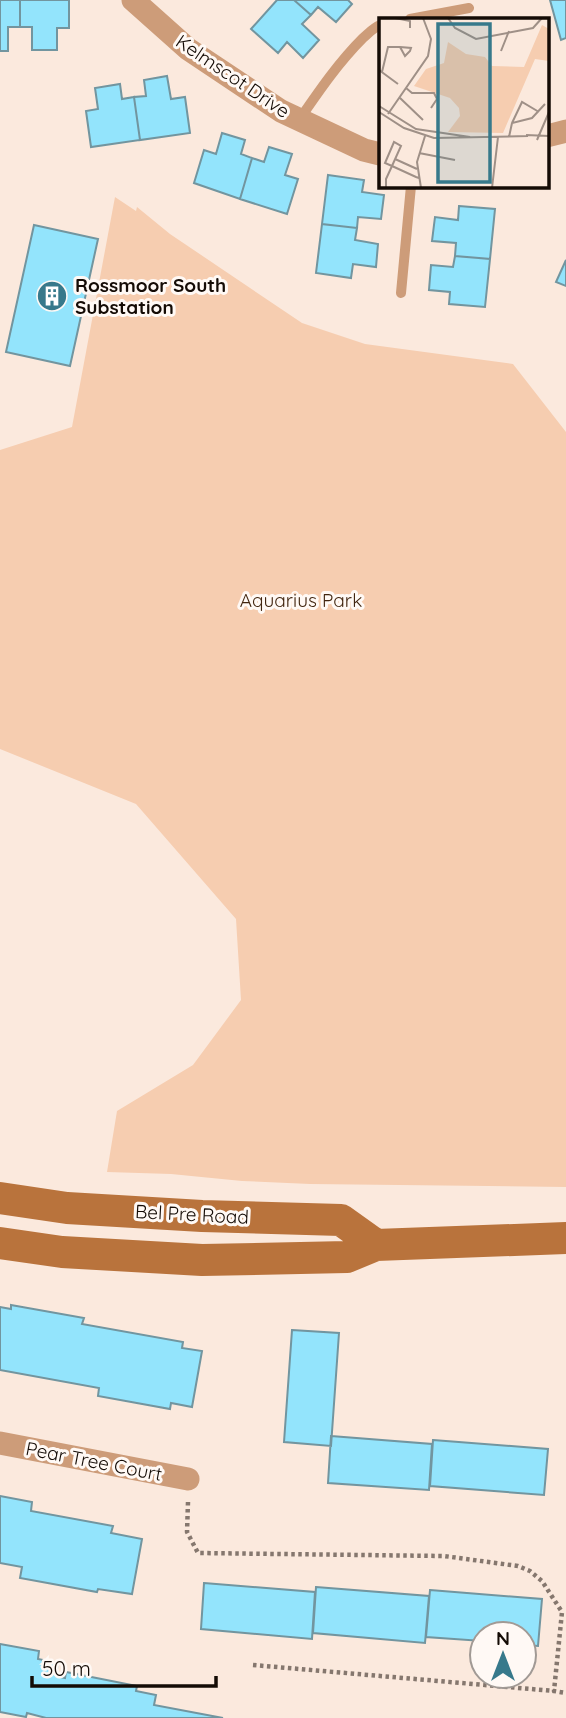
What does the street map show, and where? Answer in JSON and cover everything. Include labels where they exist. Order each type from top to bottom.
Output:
[{"type":"main road","name":"Bel Pre Road","points":[[0,1198],[67,1208],[341,1220],[376,1245]]},
{"type":"main road","points":[[0,1243],[62,1252],[201,1260],[347,1257],[376,1245],[566,1238]]},
{"type":"street","name":"Kelmscot Drive","points":[[133,0],[188,49],[281,111],[364,150],[379,154]]},
{"type":"street","points":[[548,136],[566,131]]},
{"type":"street","name":"Pear Tree Court","points":[[0,1443],[185,1479]]},
{"type":"lane","points":[[415,18],[470,8]]},
{"type":"lane","points":[[299,120],[330,74],[354,47],[379,25]]},
{"type":"lane","points":[[401,293],[411,187]]},
{"type":"path","points":[[185,1479],[189,1494],[187,1532],[198,1553],[444,1556],[518,1566],[530,1571],[542,1581],[562,1612],[554,1691]]},
{"type":"path","points":[[253,1665],[566,1693]]},
{"type":"green space","name":"Aquarius Park","points":[[115,197],[136,211],[137,207],[170,234],[302,323],[365,344],[513,364],[566,432],[566,1187],[310,1184],[107,1172],[117,1111],[193,1065],[241,1000],[236,919],[136,804],[0,749],[0,450],[72,427]]},
{"type":"building","points":[[0,0],[20,0],[20,27],[8,27],[8,51],[0,51]]},
{"type":"building","points":[[20,0],[69,0],[69,28],[57,28],[57,50],[32,50],[32,27],[20,27]]},
{"type":"building","points":[[277,0],[294,0],[311,15],[302,24],[319,40],[303,58],[287,42],[278,53],[251,29]]},
{"type":"building","points":[[294,0],[348,0],[352,4],[336,22],[318,7],[311,15]]},
{"type":"building","points":[[550,0],[566,0],[566,38],[561,40]]},
{"type":"building","points":[[167,76],[171,99],[185,97],[190,133],[140,140],[134,97],[146,96],[144,80]]},
{"type":"building","points":[[120,84],[122,99],[134,97],[140,140],[91,147],[86,111],[98,109],[95,88]]},
{"type":"building","points":[[222,133],[245,140],[241,154],[252,158],[240,199],[194,183],[204,150],[216,154]]},
{"type":"building","points":[[269,147],[292,154],[285,175],[298,179],[287,214],[240,199],[252,158],[264,162]]},
{"type":"building","points":[[328,175],[364,180],[362,192],[384,195],[381,219],[358,217],[357,228],[322,224]]},
{"type":"building","points":[[459,206],[495,209],[490,259],[455,256],[456,243],[432,241],[435,217],[458,220]]},
{"type":"building","points":[[322,224],[357,228],[355,240],[378,244],[376,267],[353,264],[351,278],[316,273]]},
{"type":"building","name":"Rossmoor South Substation","points":[[34,225],[98,239],[70,366],[6,352]]},
{"type":"building","points":[[455,256],[490,259],[485,307],[449,304],[450,292],[429,290],[431,265],[453,267]]},
{"type":"building","points":[[566,260],[566,286],[556,282]]},
{"type":"building","points":[[11,1305],[84,1318],[82,1324],[183,1342],[182,1348],[202,1351],[192,1407],[171,1403],[170,1409],[98,1396],[99,1388],[0,1370],[0,1307],[11,1309]]},
{"type":"building","points":[[292,1330],[339,1333],[331,1446],[284,1442]]},
{"type":"building","points":[[331,1436],[432,1444],[429,1490],[328,1483]]},
{"type":"building","points":[[433,1440],[548,1449],[544,1495],[430,1486]]},
{"type":"building","points":[[0,1496],[32,1502],[31,1511],[113,1526],[111,1533],[142,1539],[132,1594],[98,1589],[97,1592],[20,1578],[22,1567],[0,1563]]},
{"type":"building","points":[[204,1583],[315,1592],[312,1639],[201,1629]]},
{"type":"building","points":[[316,1587],[429,1596],[425,1643],[313,1633]]},
{"type":"building","points":[[430,1590],[542,1599],[538,1646],[538,1620],[468,1620],[468,1640],[426,1637]]},
{"type":"building","points":[[0,1644],[39,1651],[38,1659],[58,1663],[56,1676],[65,1678],[66,1672],[137,1686],[136,1691],[156,1695],[154,1705],[223,1718],[46,1718],[27,1713],[26,1717],[0,1712]]},
{"type":"place","name":"Rossmoor South Substation","points":[[52,296]]}]
